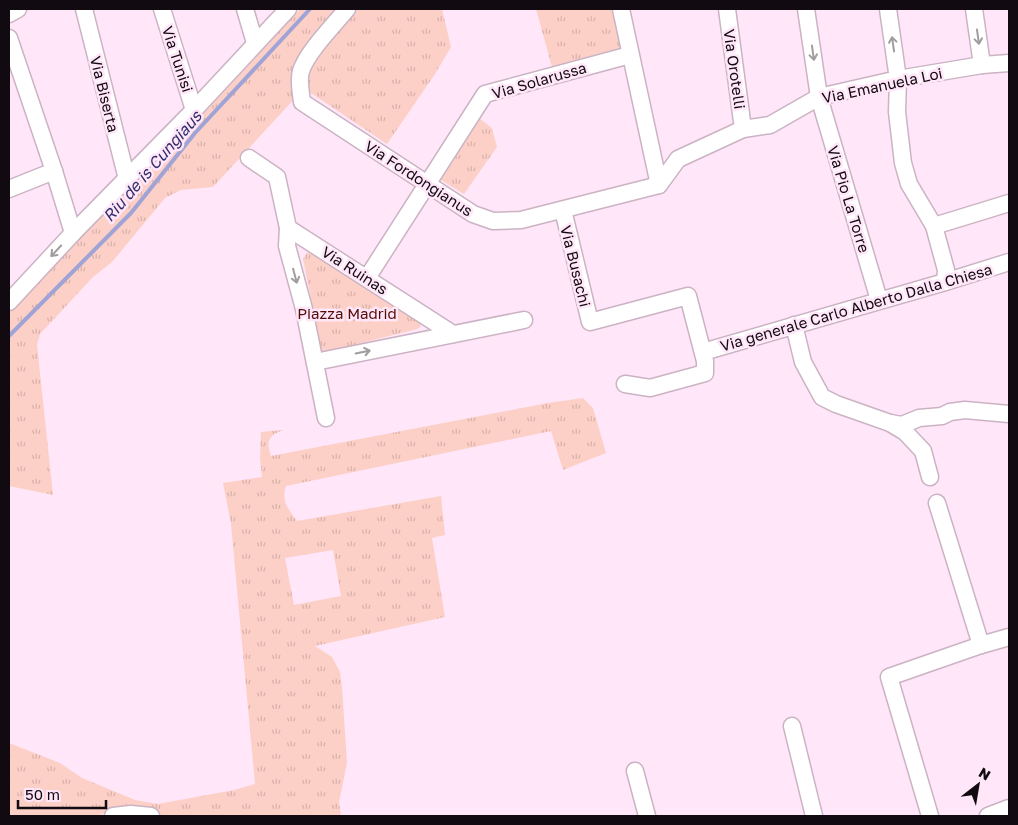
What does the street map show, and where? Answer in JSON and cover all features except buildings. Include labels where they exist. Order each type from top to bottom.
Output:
[{"type":"street","points":[[9,14],[18,9]]},
{"type":"street","name":"Via Biserta","points":[[84,9],[127,179]]},
{"type":"street","name":"Via Tunisi","points":[[162,9],[194,110]]},
{"type":"street","points":[[245,9],[255,43]]},
{"type":"street","points":[[9,302],[73,233],[194,110],[288,9]]},
{"type":"street","name":"Via Fordongianus","points":[[347,9],[306,60],[300,73],[302,102],[473,214],[493,221],[520,220],[659,185]]},
{"type":"street","points":[[620,9],[659,185]]},
{"type":"street","name":"Via Orotelli","points":[[727,9],[742,129]]},
{"type":"street","name":"Via Pio La Torre","points":[[806,9],[819,97],[879,300]]},
{"type":"street","points":[[888,9],[898,79],[897,112],[903,163],[909,184],[934,226],[946,270],[945,282]]},
{"type":"street","points":[[974,9],[982,65]]},
{"type":"street","points":[[9,38],[73,233]]},
{"type":"street","name":"Via Solarussa","points":[[367,278],[485,94],[630,55]]},
{"type":"street","name":"Via Emanuela Loi","points":[[659,185],[678,159],[742,129],[770,125],[819,97],[898,79],[982,65],[1009,63]]},
{"type":"street","points":[[248,158],[277,177],[288,228],[287,246],[304,309],[326,418]]},
{"type":"street","points":[[9,189],[54,171]]},
{"type":"street","points":[[934,226],[1009,204]]},
{"type":"street","name":"Via Busachi","points":[[562,210],[590,322],[688,296],[703,352]]},
{"type":"street","name":"Via Ruinas","points":[[288,228],[453,334]]},
{"type":"street","name":"Via Ruinas","points":[[289,253],[306,240]]},
{"type":"street","name":"Via generale Carlo Alberto Dalla Chiesa","points":[[703,352],[1009,262]]},
{"type":"street","points":[[423,340],[426,317]]},
{"type":"street","points":[[315,362],[524,320]]},
{"type":"street","points":[[794,325],[803,362],[812,382],[822,397],[836,404],[890,423],[905,432],[923,450],[930,478]]},
{"type":"street","points":[[625,384],[650,388],[705,373],[706,361],[703,352]]},
{"type":"street","points":[[890,423],[902,424],[919,418],[942,416],[950,412],[965,410],[1009,414]]},
{"type":"street","points":[[937,503],[981,645]]},
{"type":"street","points":[[930,816],[889,677],[1009,637]]},
{"type":"street","points":[[792,726],[814,816]]},
{"type":"street","points":[[635,772],[647,816]]},
{"type":"street","points":[[988,816],[1009,808]]},
{"type":"street","points":[[114,816],[131,814],[151,816]]},
{"type":"green space","points":[[300,9],[442,9],[451,47],[435,74],[387,144],[308,91],[298,95],[213,187],[181,190],[165,198],[112,262],[93,277],[40,334],[37,345],[53,495],[9,486],[9,311],[120,193],[151,171]]},
{"type":"green space","points":[[536,9],[612,9],[620,48],[552,67]]},
{"type":"green space","points":[[480,119],[492,128],[497,147],[464,194],[441,180]]},
{"type":"green space","name":"Piazza Madrid","points":[[307,253],[312,253],[421,323],[420,327],[322,353],[303,259]]},
{"type":"green space","points":[[583,398],[593,408],[606,453],[563,470],[551,431],[286,486],[285,501],[297,521],[441,496],[445,535],[432,538],[445,617],[315,646],[332,657],[340,672],[347,763],[339,802],[341,816],[162,816],[148,811],[115,810],[96,816],[9,816],[9,743],[60,763],[82,778],[135,800],[158,804],[234,790],[255,784],[231,524],[223,483],[262,477],[260,458],[261,432],[283,430],[271,437],[269,446],[271,456]],"holes":[[[333,550],[341,596],[294,605],[285,558]]]},
{"type":"waterway","name":"Riu de is Cungiaus","points":[[9,336],[131,213],[195,133],[310,9]]}]
